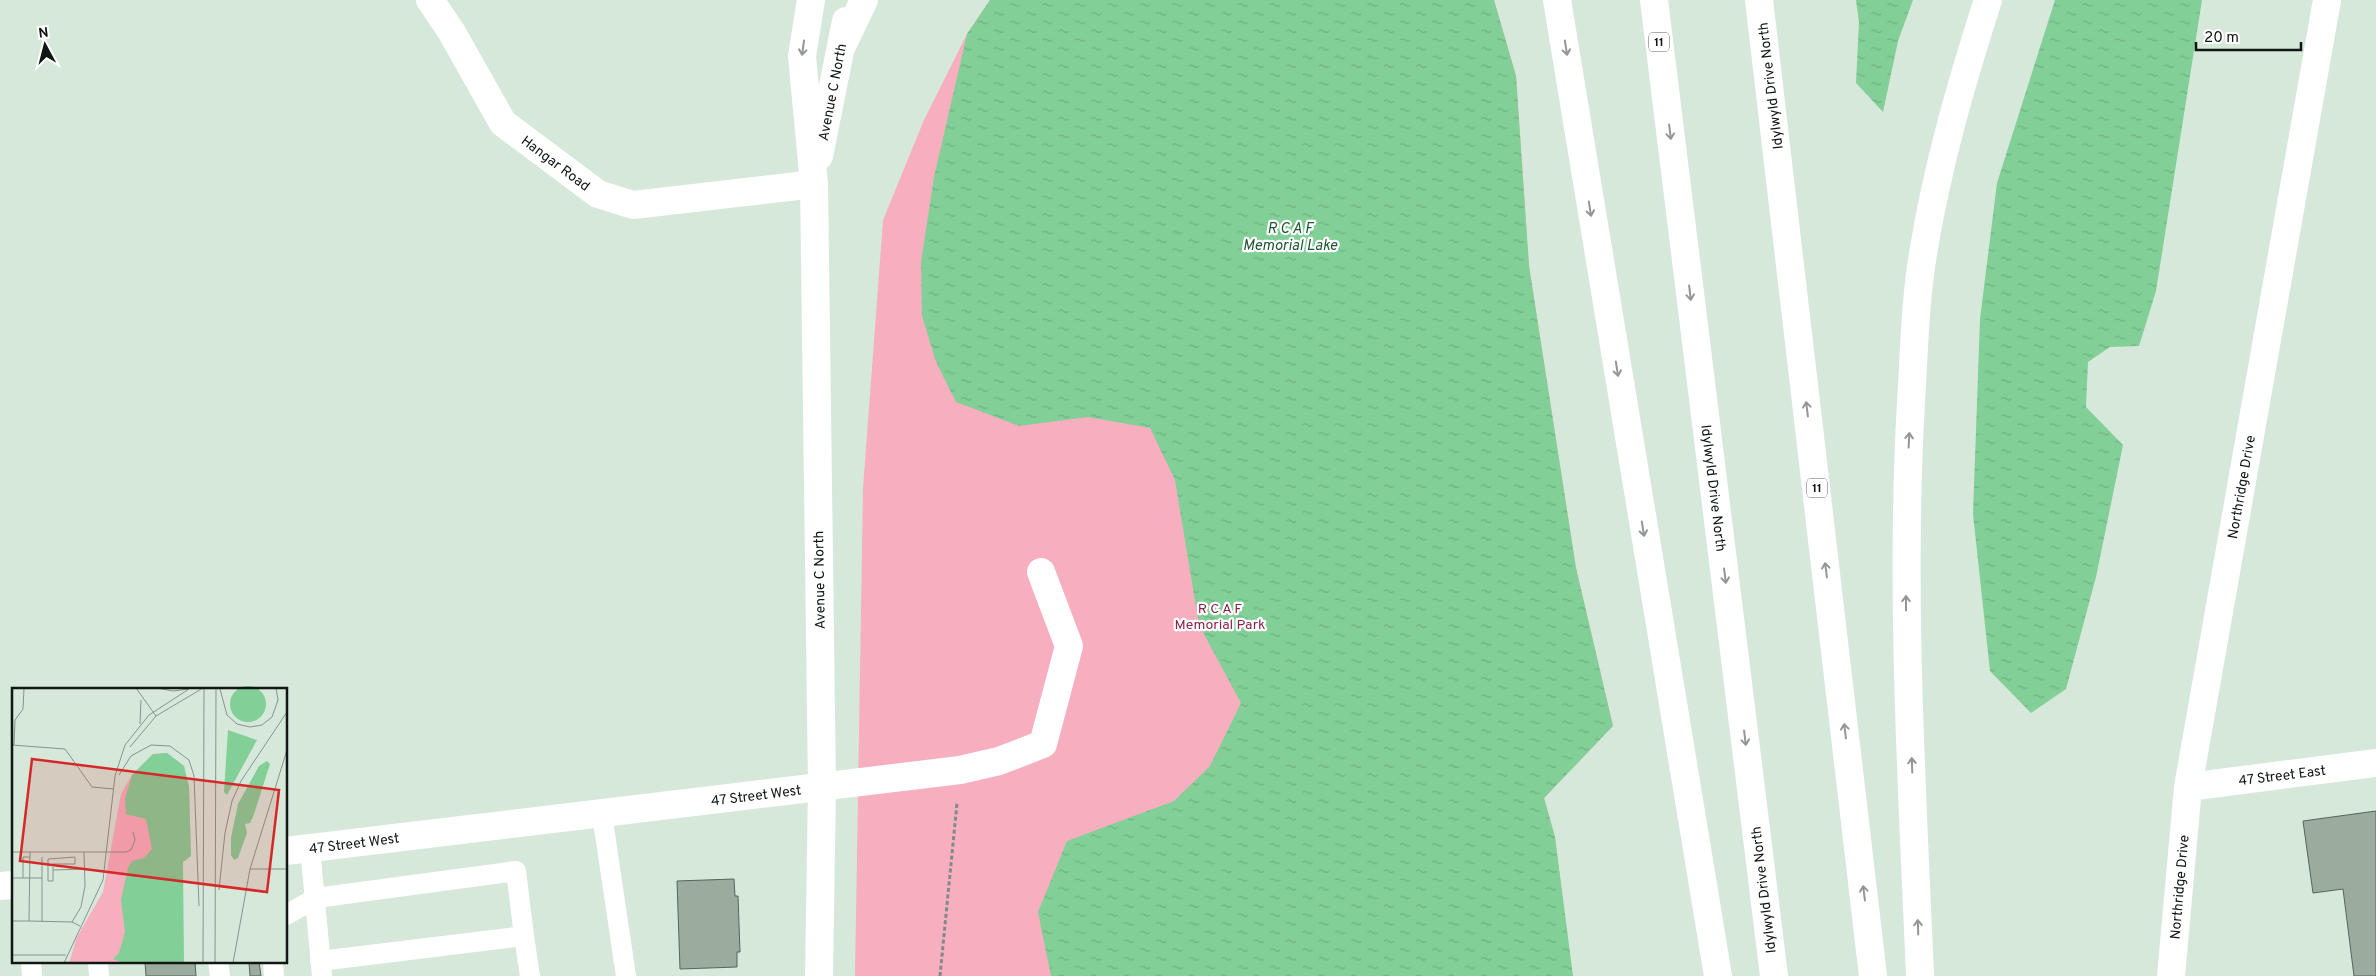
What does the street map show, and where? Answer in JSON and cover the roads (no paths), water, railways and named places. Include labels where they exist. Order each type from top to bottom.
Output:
[{"type":"main road","name":"Hangar Road","points":[[430,0],[451,31],[503,123],[598,194],[633,204],[814,184]]},
{"type":"main road","name":"Avenue C North","points":[[811,0],[802,56],[814,184],[822,787],[819,976]]},
{"type":"main road","name":"Avenue C North","points":[[814,184],[850,0]]},
{"type":"main road","points":[[842,46],[864,0]]},
{"type":"main road","points":[[1557,0],[1718,976]]},
{"type":"main road","name":"Idylwyld Drive North","points":[[1654,0],[1774,976]]},
{"type":"main road","name":"Idylwyld Drive North","points":[[1760,0],[1873,976]]},
{"type":"main road","points":[[1920,976],[1906,622],[1907,470],[1915,324],[1922,256],[1939,165],[1964,74],[1988,0]]},
{"type":"main road","name":"Northridge Drive","points":[[2171,976],[2188,787],[2328,0]]},
{"type":"main road","name":"47 Street West","points":[[298,850],[960,770],[999,761],[1043,744],[1069,646],[1041,572]]},
{"type":"main road","name":"47 Street East","points":[[2188,787],[2376,763]]},
{"type":"lane","points":[[602,814],[626,976]]},
{"type":"lane","points":[[298,850],[316,898],[321,969],[524,936]]},
{"type":"lane","points":[[288,914],[316,898],[516,871],[530,976]]},
{"type":"water","name":"R C A F Memorial Lake","points":[[990,0],[1494,0],[1516,76],[1529,266],[1576,568],[1613,726],[1544,798],[1555,837],[1573,976],[1051,976],[1038,912],[1067,841],[1174,801],[1210,766],[1241,703],[1199,625],[1175,480],[1150,428],[1088,417],[1019,426],[956,402],[936,362],[922,316],[921,262],[934,177],[967,34]]},
{"type":"water","points":[[1856,0],[1913,0],[1898,41],[1883,112],[1856,83],[1859,22]]},
{"type":"water","points":[[2055,0],[2202,0],[2156,291],[2139,346],[2110,347],[2088,362],[2086,407],[2123,445],[2096,577],[2066,689],[2031,713],[1990,671],[1973,514],[1980,319],[1997,183]]},
{"type":"park label","name":"R C A F Memorial Park","points":[[1220,616]]}]
